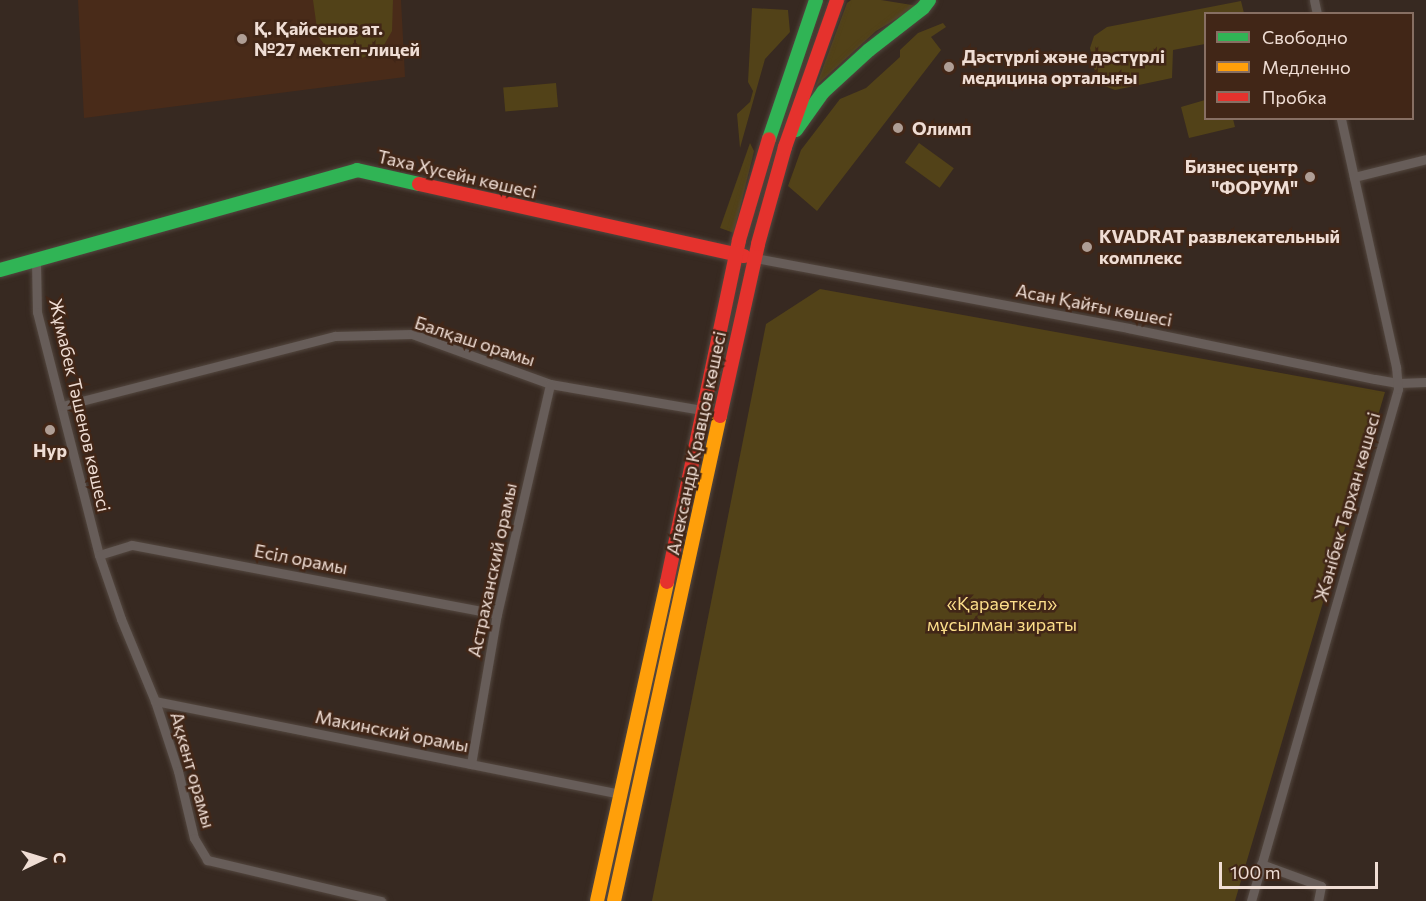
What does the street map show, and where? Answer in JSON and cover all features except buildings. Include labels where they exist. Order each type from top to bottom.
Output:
[{"type":"main road","name":"Александр Кравцов көшесі","points":[[597,901],[622,794],[736,255],[766,147],[816,0]]},
{"type":"main road","name":"Александр Кравцов көшесі","points":[[614,901],[755,258],[785,147],[837,0]]},
{"type":"main road","points":[[785,147],[823,92],[869,50],[923,8],[929,0]]},
{"type":"main road","name":"Таха Хусейн көшесі","points":[[0,270],[357,170],[755,258]]},
{"type":"street","name":"Жәнібек Тархан көшесі","points":[[1251,901],[1398,383],[1341,120]]},
{"type":"street","points":[[1354,177],[1426,159]]},
{"type":"street","name":"Асан Қайғы көшесі","points":[[755,258],[1128,328],[1398,383],[1426,382]]},
{"type":"street","name":"Жұмабек Тәшенов көшесі","points":[[36,261],[38,312],[99,555]]},
{"type":"street","name":"Балқаш орамы","points":[[62,406],[335,336],[412,334],[550,384],[702,410]]},
{"type":"street","name":"Астраханский орамы","points":[[471,764],[497,614],[550,384]]},
{"type":"street","name":"Есіл орамы","points":[[99,555],[132,545],[497,614]]},
{"type":"street","name":"Ақкент орамы","points":[[99,555],[121,619],[155,701],[178,771],[194,838],[207,860],[381,901]]},
{"type":"street","name":"Макинский орамы","points":[[155,701],[622,794]]},
{"type":"street","points":[[1261,864],[1321,886],[1318,901]]},
{"type":"shaded area","name":"Қ. Қайсенов ат. №27 мектеп-лицей","points":[[78,0],[401,0],[405,77],[84,118]]},
{"type":"green space","points":[[313,0],[393,0],[392,31],[384,45],[372,55],[357,59],[341,57],[328,49],[318,36]]},
{"type":"green space","points":[[851,0],[881,0],[918,6],[876,31],[816,86],[847,3]]},
{"type":"green space","points":[[1241,1],[1244,12],[1204,12],[1204,44],[1173,50],[1172,78],[1115,90],[1102,85],[1095,72],[1090,48],[1094,36],[1107,27]]},
{"type":"green space","points":[[752,8],[788,10],[790,32],[765,59],[740,148],[737,114],[750,102],[753,91],[748,82]]},
{"type":"green space","points":[[943,23],[946,27],[931,37],[941,50],[817,211],[788,186],[801,150],[840,99],[866,88],[900,57],[900,50],[918,33]]},
{"type":"green space","points":[[556,83],[558,107],[505,112],[503,88]]},
{"type":"green space","points":[[1204,100],[1204,120],[1233,120],[1235,127],[1189,138],[1181,107]]},
{"type":"green space","points":[[750,143],[754,151],[734,233],[720,228]]},
{"type":"green space","points":[[919,143],[954,168],[940,188],[905,162]]},
{"type":"green space","name":"«Қараөткел» мұсылман зираты","points":[[820,289],[1385,392],[1235,901],[652,901],[766,324]]},
{"type":"traffic: fast","points":[[769,139],[816,0]]},
{"type":"traffic: fast","points":[[796,130],[823,92],[869,50],[923,8],[929,0]]},
{"type":"traffic: fast","points":[[0,270],[357,170],[419,184]]},
{"type":"traffic: slow","points":[[614,901],[720,416]]},
{"type":"traffic: slow","points":[[597,901],[667,582]]},
{"type":"traffic: jam","points":[[720,416],[758,244],[785,147],[837,0]]},
{"type":"traffic: jam","points":[[667,582],[739,240],[769,139]]},
{"type":"traffic: jam","points":[[419,184],[744,256]]},
{"type":"place","name":"Қ. Қайсенов ат. №27 мектеп-лицей","points":[[242,39]]},
{"type":"place","name":"Дәстүрлі және дәстүрлі медицина орталығы","points":[[949,67]]},
{"type":"place","name":"Олимп","points":[[898,128]]},
{"type":"place","name":"Бизнес центр \"ФОРУМ\"","points":[[1310,177]]},
{"type":"place","name":"KVADRAT развлекательный комплекс","points":[[1087,247]]},
{"type":"place","name":"Нур","points":[[50,430]]}]
